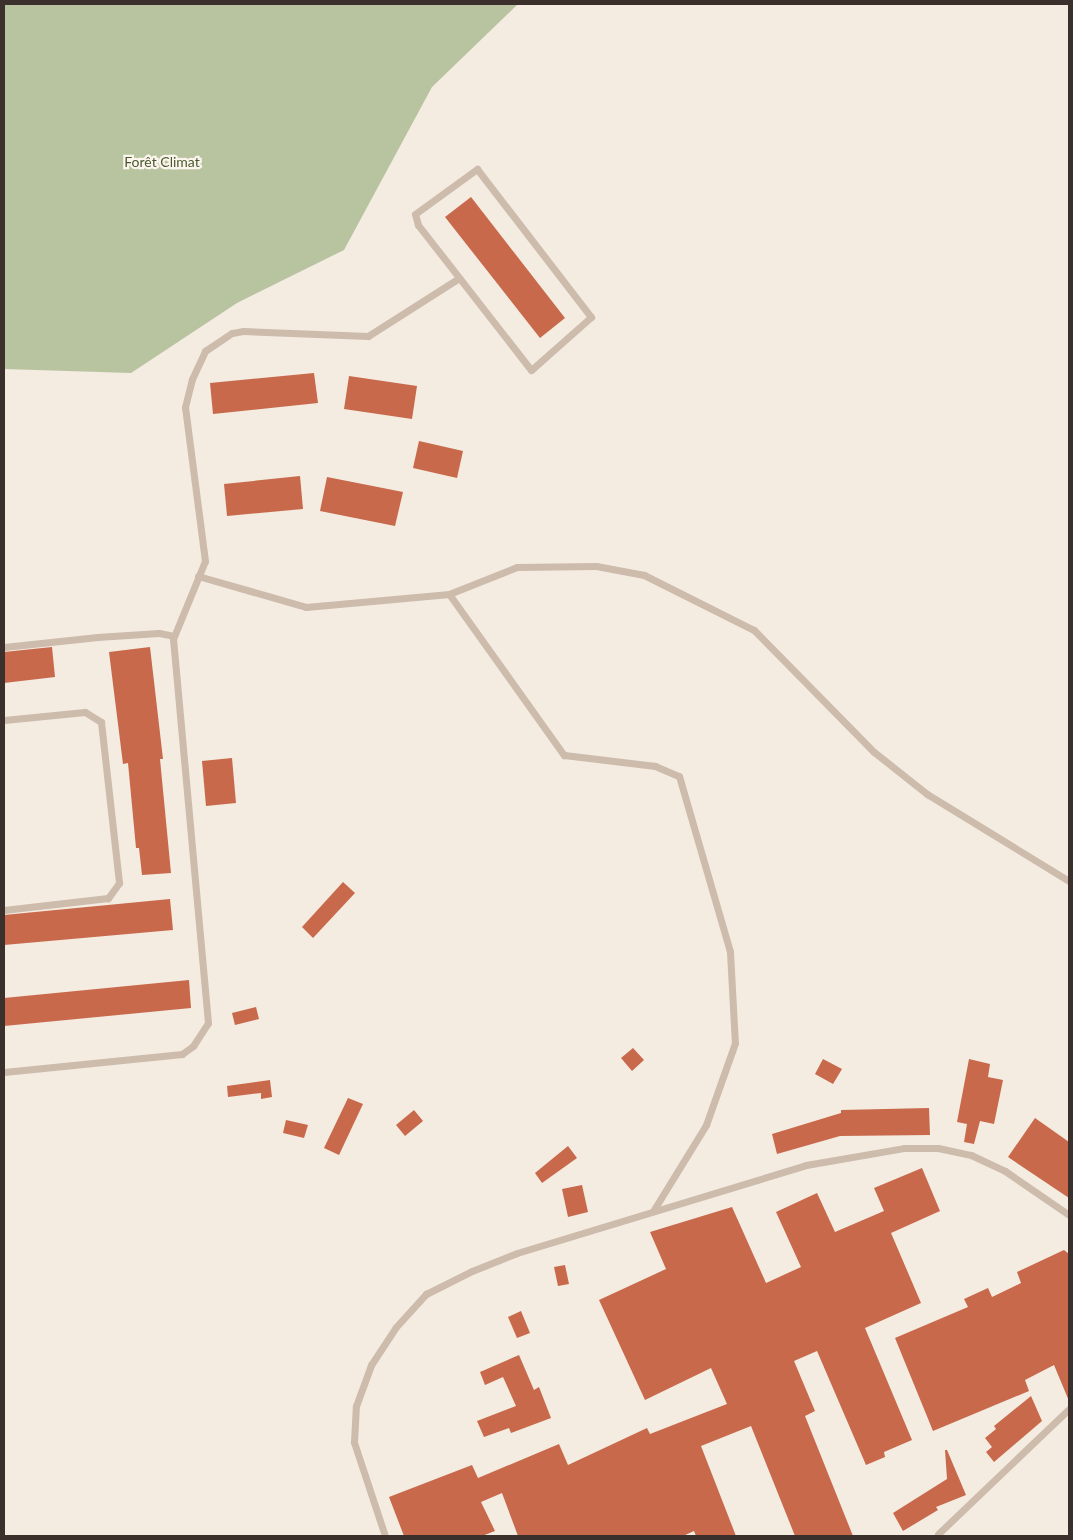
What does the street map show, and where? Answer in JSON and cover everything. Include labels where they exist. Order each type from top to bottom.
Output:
[{"type":"lane","points":[[477,169],[591,318],[531,370],[459,278],[418,225],[415,214],[477,169]]},
{"type":"lane","points":[[4,1072],[182,1054],[193,1046],[206,1028],[174,636],[205,561],[185,407],[192,379],[205,351],[232,333],[368,336],[459,278]]},
{"type":"lane","points":[[198,576],[306,607],[449,594],[517,567],[596,566],[644,576],[754,630],[874,752],[927,794],[1069,882]]},
{"type":"lane","points":[[449,594],[564,755],[656,766],[679,776],[730,952],[735,1043],[706,1125],[653,1212]]},
{"type":"lane","points":[[4,647],[97,636],[159,633],[174,636]]},
{"type":"lane","points":[[4,720],[85,712],[101,722],[119,883],[108,898],[4,910]]},
{"type":"lane","points":[[385,1536],[354,1442],[355,1415],[371,1365],[396,1327],[426,1294],[472,1271],[517,1253],[806,1165],[904,1148],[938,1148],[971,1155],[1005,1171],[1069,1215]]},
{"type":"lane","points":[[939,1536],[1069,1410]]},
{"type":"green space","name":"Forêt Climat","points":[[4,4],[518,4],[432,87],[344,250],[237,303],[131,373],[4,369]]},
{"type":"building","points":[[471,197],[565,318],[540,338],[445,217]]},
{"type":"building","points":[[314,373],[318,403],[213,414],[210,383]]},
{"type":"building","points":[[349,376],[417,386],[412,419],[344,409]]},
{"type":"building","points":[[419,441],[463,451],[457,478],[413,468]]},
{"type":"building","points":[[300,476],[303,509],[227,516],[224,484]]},
{"type":"building","points":[[327,477],[403,492],[395,526],[320,511]]},
{"type":"building","points":[[52,647],[55,677],[4,683],[4,652]]},
{"type":"building","points":[[150,647],[163,759],[160,759],[171,873],[142,875],[139,848],[136,848],[128,763],[123,764],[109,652]]},
{"type":"building","points":[[232,758],[236,803],[206,806],[202,761]]},
{"type":"building","points":[[343,882],[355,893],[313,938],[302,927]]},
{"type":"building","points":[[170,899],[173,930],[4,945],[4,915]]},
{"type":"building","points":[[189,980],[191,1008],[4,1026],[4,998]]},
{"type":"building","points":[[256,1007],[259,1019],[235,1025],[232,1013]]},
{"type":"building","points":[[633,1048],[644,1060],[632,1071],[621,1058]]},
{"type":"building","points":[[823,1059],[842,1069],[833,1084],[815,1074]]},
{"type":"building","points":[[969,1059],[990,1064],[988,1077],[1003,1080],[994,1124],[980,1121],[974,1144],[964,1142],[967,1124],[957,1122]]},
{"type":"building","points":[[270,1080],[272,1097],[261,1099],[261,1093],[228,1097],[227,1086]]},
{"type":"building","points":[[348,1098],[363,1104],[339,1155],[324,1148]]},
{"type":"building","points":[[929,1108],[930,1135],[840,1136],[777,1154],[772,1134],[841,1113],[841,1110]]},
{"type":"building","points":[[414,1110],[423,1121],[405,1136],[396,1125]]},
{"type":"building","points":[[1035,1118],[1069,1142],[1069,1198],[1008,1157]]},
{"type":"building","points":[[286,1120],[308,1125],[304,1138],[283,1133]]},
{"type":"building","points":[[568,1146],[577,1158],[542,1183],[535,1173]]},
{"type":"building","points":[[922,1168],[940,1211],[891,1233],[921,1303],[865,1328],[912,1440],[884,1452],[885,1457],[866,1465],[817,1351],[794,1361],[815,1411],[805,1416],[853,1536],[795,1536],[751,1426],[701,1446],[736,1536],[696,1536],[694,1531],[683,1536],[518,1536],[502,1493],[481,1502],[495,1531],[482,1536],[404,1536],[389,1497],[472,1465],[478,1478],[559,1444],[568,1465],[647,1428],[650,1434],[727,1404],[711,1368],[645,1400],[599,1300],[666,1269],[650,1232],[732,1207],[766,1283],[801,1267],[776,1212],[817,1193],[835,1232],[884,1211],[874,1188]]},
{"type":"building","points":[[582,1185],[588,1212],[568,1217],[562,1189]]},
{"type":"building","points":[[1064,1250],[1069,1254],[1069,1401],[1054,1365],[1025,1380],[1029,1391],[933,1431],[895,1338],[968,1307],[964,1299],[988,1288],[992,1297],[1021,1283],[1017,1272]]},
{"type":"building","points":[[565,1265],[569,1284],[558,1286],[554,1267]]},
{"type":"building","points":[[521,1311],[530,1333],[517,1338],[508,1317]]},
{"type":"building","points":[[519,1355],[534,1390],[539,1387],[551,1418],[511,1433],[509,1428],[484,1437],[477,1421],[516,1406],[503,1377],[485,1385],[480,1372]]},
{"type":"building","points":[[1031,1396],[1042,1421],[994,1462],[986,1452],[992,1447],[985,1438],[996,1429],[994,1426]]},
{"type":"building","points":[[945,1450],[947,1450],[966,1495],[936,1507],[938,1510],[903,1531],[893,1513],[947,1479]]}]
